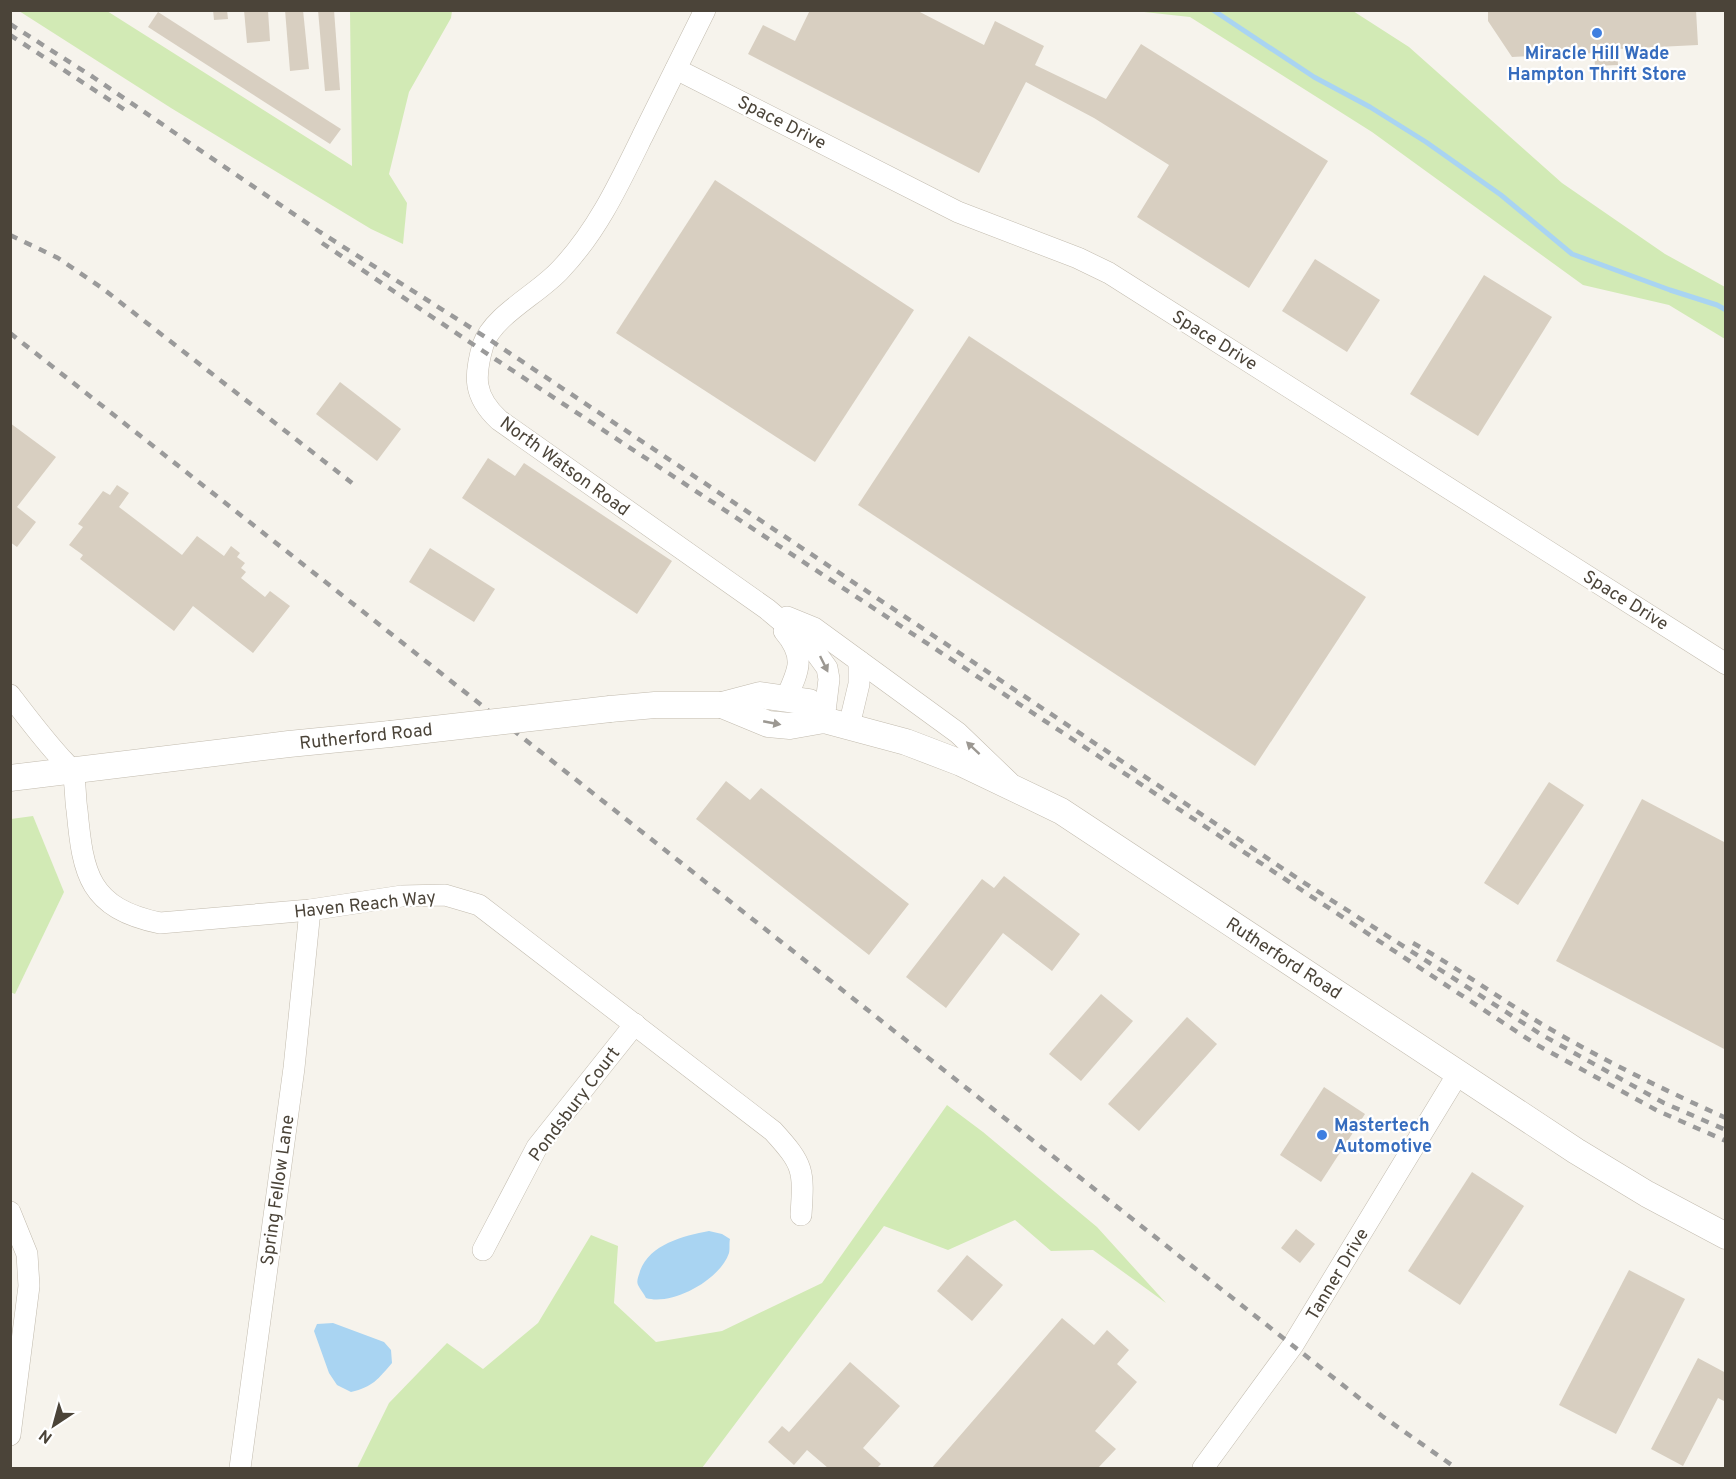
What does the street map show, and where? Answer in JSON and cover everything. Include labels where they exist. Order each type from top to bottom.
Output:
[{"type":"street","name":"North Watson Road","points":[[705,10],[631,160],[593,230],[555,276],[506,315],[487,338],[478,362],[478,388],[489,411],[499,420],[767,609],[811,646],[827,668],[829,678],[824,720]]},
{"type":"street","name":"Space Drive","points":[[676,69],[958,212],[1078,258],[1109,273],[1725,664]]},
{"type":"street","name":"North Watson Road","points":[[767,609],[814,628],[958,733],[1016,788]]},
{"type":"street","name":"North Watson Road","points":[[767,609],[791,639],[798,653],[799,669],[786,698]]},
{"type":"street","points":[[849,726],[859,684],[859,661]]},
{"type":"street","points":[[10,695],[36,731],[73,771]]},
{"type":"street","name":"Rutherford Road","points":[[10,778],[289,744],[610,709],[655,705],[722,705],[760,695],[809,702],[824,720]]},
{"type":"street","name":"Rutherford Road","points":[[722,705],[768,724],[790,726],[824,720],[906,742],[961,763],[1062,811],[1590,1159],[1647,1194],[1725,1236]]},
{"type":"street","name":"Haven Reach Way","points":[[73,771],[81,852],[90,879],[104,897],[119,909],[139,918],[160,923],[310,910],[402,896],[445,895],[479,905],[773,1131],[794,1154],[803,1179],[801,1215]]},
{"type":"street","name":"Spring Fellow Lane","points":[[240,1468],[294,1068],[310,910]]},
{"type":"street","name":"Pondsbury Court","points":[[483,1250],[537,1147],[635,1024]]},
{"type":"street","name":"Tanner Drive","points":[[1203,1468],[1293,1345],[1459,1072]]},
{"type":"street","points":[[10,1212],[27,1254],[29,1286],[10,1435]]},
{"type":"green space","points":[[19,11],[107,11],[352,166],[350,11],[452,11],[451,18],[409,92],[389,174],[407,203],[403,244],[371,229],[171,108]]},
{"type":"green space","points":[[1135,11],[1353,11],[1409,47],[1562,183],[1665,254],[1725,287],[1725,339],[1669,305],[1583,285],[1372,132],[1190,17]]},
{"type":"green space","points":[[33,816],[64,892],[15,994],[10,992],[11,819]]},
{"type":"green space","points":[[947,1105],[1097,1227],[1166,1303],[1093,1250],[1051,1251],[1015,1220],[948,1250],[884,1226],[702,1468],[357,1468],[389,1403],[447,1343],[483,1369],[538,1323],[591,1235],[618,1246],[614,1303],[656,1342],[722,1331],[822,1283]]},
{"type":"water","points":[[709,1231],[722,1234],[730,1239],[729,1253],[716,1273],[694,1289],[681,1294],[669,1298],[646,1298],[637,1280],[651,1254],[678,1239]]},
{"type":"water","points":[[333,1323],[384,1342],[391,1350],[392,1363],[370,1385],[351,1392],[337,1385],[329,1373],[314,1331],[317,1324]]},
{"type":"building","points":[[213,10],[227,10],[228,19],[214,20]]},
{"type":"building","points":[[244,10],[268,10],[270,41],[247,43]]},
{"type":"building","points":[[285,10],[303,10],[309,69],[290,71]]},
{"type":"building","points":[[318,10],[334,10],[340,90],[325,91]]},
{"type":"building","points":[[810,10],[916,10],[984,45],[995,21],[1044,46],[1035,65],[1106,99],[1141,44],[1328,161],[1249,288],[1137,217],[1169,165],[1094,118],[1026,82],[979,173],[748,54],[763,25],[795,41]]},
{"type":"building","name":"Miracle Hill Wade Hampton Thrift Store","points":[[1488,10],[1696,10],[1698,45],[1617,49],[1618,65],[1595,66],[1594,53],[1512,57],[1488,21]]},
{"type":"building","points":[[158,12],[341,129],[330,144],[148,27]]},
{"type":"building","points":[[715,180],[914,310],[815,462],[616,333]]},
{"type":"building","points":[[1315,259],[1380,300],[1347,352],[1282,311]]},
{"type":"building","points":[[1484,275],[1552,317],[1478,436],[1410,394]]},
{"type":"building","points":[[969,336],[1366,597],[1255,766],[858,505]]},
{"type":"building","points":[[340,382],[401,429],[377,461],[316,414]]},
{"type":"building","points":[[10,423],[56,457],[17,507],[36,522],[17,547],[10,542]]},
{"type":"building","points":[[488,458],[515,476],[524,463],[672,561],[637,614],[462,498]]},
{"type":"building","points":[[117,485],[129,493],[119,507],[182,555],[197,536],[224,556],[231,546],[240,553],[237,557],[245,563],[241,568],[246,572],[241,578],[265,597],[270,591],[290,606],[253,653],[193,606],[174,631],[80,559],[83,555],[69,545],[83,527],[78,524],[103,491],[110,495]]},
{"type":"building","points":[[430,548],[495,589],[474,622],[409,582]]},
{"type":"building","points":[[726,781],[750,800],[761,788],[909,904],[869,955],[696,819]]},
{"type":"building","points":[[1549,782],[1584,805],[1518,905],[1484,883]]},
{"type":"building","points":[[1642,799],[1726,843],[1726,1050],[1556,961]]},
{"type":"building","points":[[1004,876],[1080,934],[1052,971],[1003,933],[946,1008],[906,977],[982,879],[994,888]]},
{"type":"building","points":[[1101,994],[1133,1021],[1081,1081],[1049,1054]]},
{"type":"building","points":[[1187,1017],[1217,1044],[1139,1131],[1108,1104]]},
{"type":"building","name":"Mastertech Automotive","points":[[1324,1087],[1365,1114],[1321,1182],[1280,1155]]},
{"type":"building","points":[[1472,1172],[1524,1206],[1460,1305],[1408,1271]]},
{"type":"building","points":[[1296,1229],[1315,1244],[1300,1263],[1281,1248]]},
{"type":"building","points":[[967,1255],[1003,1285],[972,1321],[937,1291]]},
{"type":"building","points":[[1629,1270],[1685,1299],[1616,1434],[1559,1405]]},
{"type":"building","points":[[1062,1318],[1094,1345],[1107,1330],[1129,1350],[1117,1364],[1137,1382],[1095,1431],[1116,1449],[1098,1468],[932,1468]]},
{"type":"building","points":[[1698,1358],[1726,1373],[1726,1402],[1718,1398],[1683,1466],[1651,1449]]},
{"type":"building","points":[[850,1362],[900,1406],[863,1448],[881,1464],[877,1468],[828,1468],[807,1450],[794,1465],[768,1442],[782,1426],[789,1432]]},
{"type":"waterway","points":[[1213,10],[1314,77],[1370,107],[1426,142],[1501,195],[1572,254],[1726,310]]},
{"type":"railway","points":[[10,24],[93,77],[320,232],[487,338],[1300,880],[1542,1035],[1664,1103],[1726,1130]]},
{"type":"railway","points":[[10,35],[128,112]]},
{"type":"railway","points":[[10,235],[58,258],[102,288],[352,483]]},
{"type":"railway","points":[[322,243],[1537,1045],[1658,1111],[1726,1141]]},
{"type":"railway","points":[[10,333],[1382,1416],[1456,1468]]},
{"type":"railway","points":[[1413,943],[1567,1039],[1726,1118]]},
{"type":"place","name":"Miracle Hill Wade Hampton Thrift Store","points":[[1597,33]]},
{"type":"place","name":"Mastertech Automotive","points":[[1322,1135]]}]
